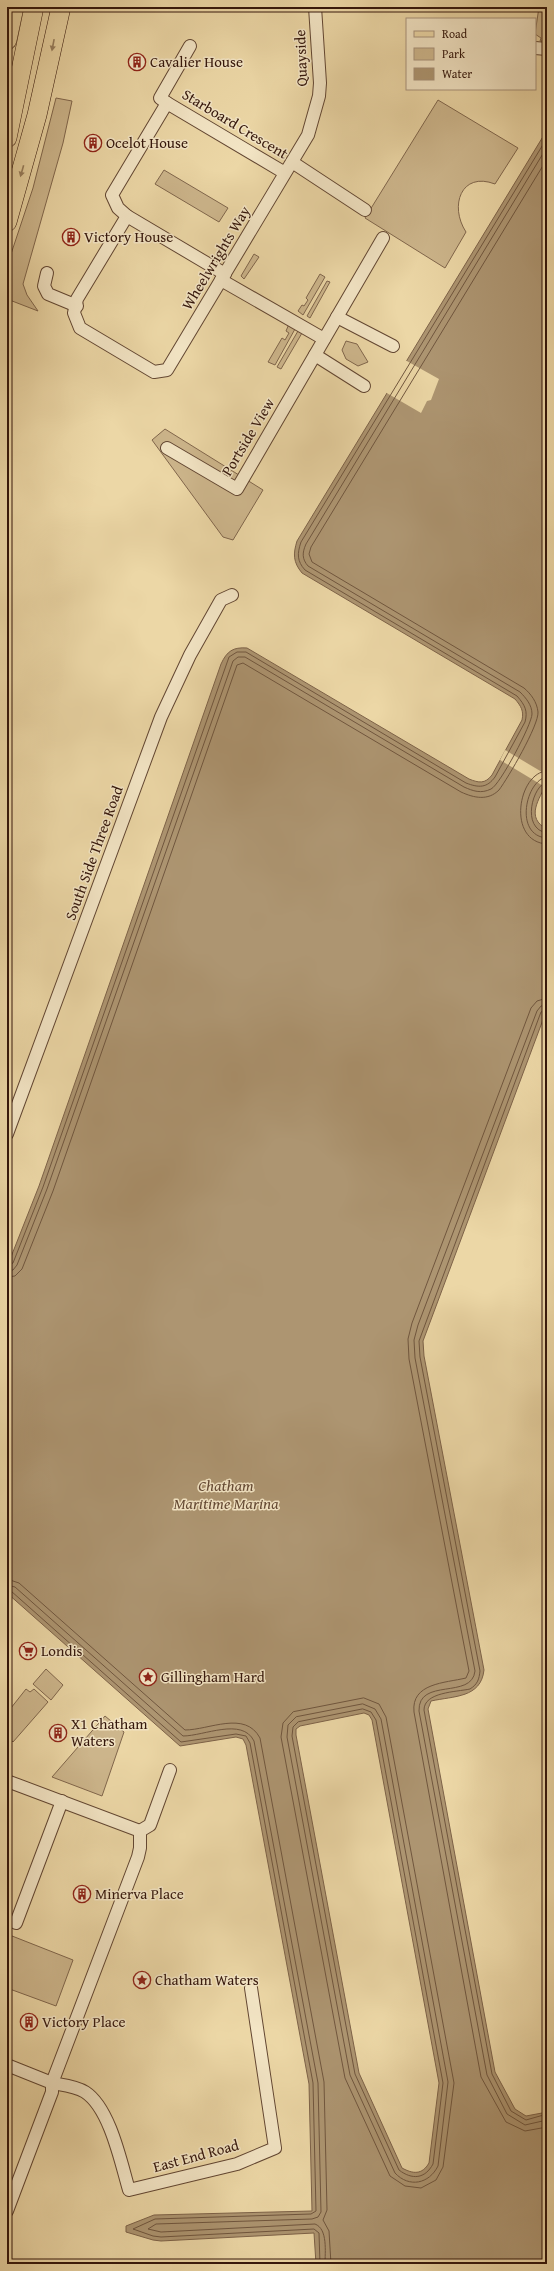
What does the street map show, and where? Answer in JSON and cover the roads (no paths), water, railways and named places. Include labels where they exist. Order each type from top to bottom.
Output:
[{"type":"main road","points":[[7,40],[14,7]]},
{"type":"main road","points":[[7,138],[34,7]]},
{"type":"main road","points":[[7,222],[37,115],[61,7]]},
{"type":"street","name":"Quayside","points":[[315,7],[320,83],[315,108]]},
{"type":"street","name":"Starboard Crescent","points":[[190,46],[160,98],[285,173]]},
{"type":"street","points":[[536,48],[547,49]]},
{"type":"street","name":"Starboard Crescent","points":[[127,216],[118,208],[112,195],[167,103]]},
{"type":"street","name":"Wheelwrights Way","points":[[77,306],[74,313],[80,328],[154,372],[167,370],[308,135],[315,108]]},
{"type":"street","points":[[292,162],[365,210]]},
{"type":"street","points":[[48,273],[44,286],[48,294],[77,306],[78,299],[127,216],[324,339]]},
{"type":"street","name":"Portside View","points":[[167,448],[237,489],[384,238]]},
{"type":"street","points":[[337,317],[393,346]]},
{"type":"street","points":[[315,354],[364,386]]},
{"type":"street","name":"South Side Three Road","points":[[7,1134],[162,717],[190,656],[217,606],[224,598],[232,595]]},
{"type":"street","points":[[140,1830],[150,1824],[170,1770]]},
{"type":"street","points":[[7,1781],[140,1830]]},
{"type":"street","points":[[16,1923],[62,1801]]},
{"type":"street","points":[[7,2212],[52,2092],[52,2083],[138,1857],[140,1848],[140,1830]]},
{"type":"street","name":"East End Road","points":[[52,2083],[72,2087],[85,2092],[98,2104],[109,2128],[129,2190],[237,2164],[274,2148],[251,1988]]},
{"type":"street","points":[[7,2065],[52,2083]]},
{"type":"water","name":"Chatham Maritime Marina","points":[[547,130],[547,783],[538,802],[535,814],[540,825],[547,829],[547,1009],[423,1341],[424,1356],[484,1670],[482,1679],[478,1686],[472,1691],[457,1696],[431,1701],[428,1709],[495,2072],[515,2109],[526,2116],[542,2113],[547,2109],[547,2264],[316,2264],[314,2233],[161,2241],[126,2232],[126,2226],[154,2215],[312,2211],[309,2084],[246,1745],[243,1739],[236,1737],[180,1746],[7,1593],[7,1267],[39,1186],[223,660],[228,653],[234,649],[247,648],[469,779],[476,781],[482,782],[487,780],[492,775],[522,720],[522,709],[515,699],[302,573],[295,561],[297,541]],"holes":[[[364,1713],[369,1715],[372,1720],[439,2083],[429,2163],[423,2170],[417,2172],[402,2168],[359,2073],[296,1735],[296,1729],[300,1726]]]},
{"type":"place","name":"Cavalier House","points":[[137,62]]},
{"type":"place","name":"Ocelot House","points":[[93,143]]},
{"type":"place","name":"Victory House","points":[[71,237]]},
{"type":"place","name":"Londis","points":[[28,1651]]},
{"type":"place","name":"Gillingham Hard","points":[[148,1677]]},
{"type":"place","name":"X1 Chatham Waters","points":[[58,1733]]},
{"type":"place","name":"Minerva Place","points":[[82,1894]]},
{"type":"place","name":"Chatham Waters","points":[[142,1980]]},
{"type":"place","name":"Victory Place","points":[[29,2022]]}]
